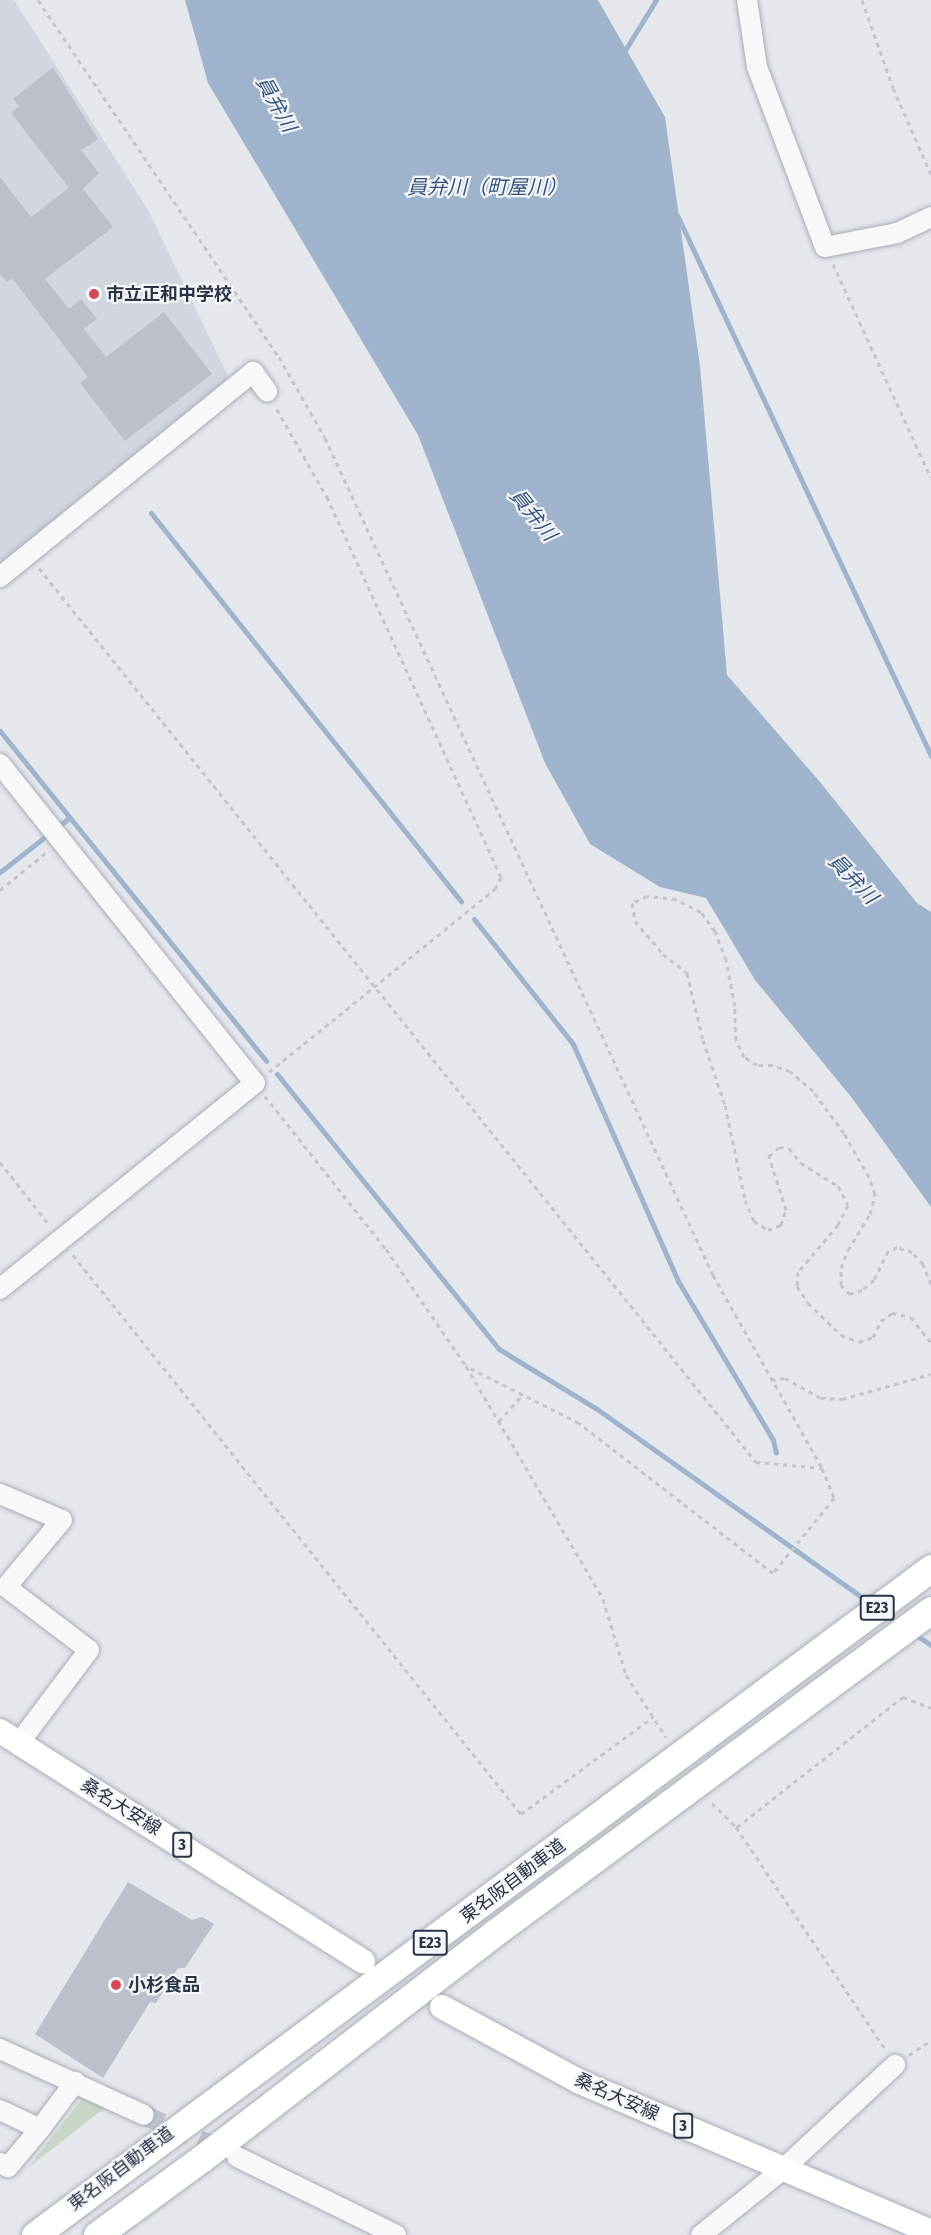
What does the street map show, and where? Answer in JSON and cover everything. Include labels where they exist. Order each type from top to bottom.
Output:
[{"type":"highway","name":"東名阪自動車道","points":[[34,2235],[931,1568]]},
{"type":"highway","name":"東名阪自動車道","points":[[97,2235],[201,2160],[493,1934],[844,1677],[931,1610]]},
{"type":"main road","name":"桑名大安線","points":[[5,1736],[363,1961]]},
{"type":"main road","name":"桑名大安線","points":[[442,2007],[580,2082],[781,2171],[931,2232]]},
{"type":"street","points":[[747,0],[756,67],[825,247],[897,233],[931,217]]},
{"type":"street","points":[[0,577],[254,372],[267,391]]},
{"type":"street","points":[[0,764],[255,1083],[0,1289]]},
{"type":"street","points":[[0,1494],[62,1520],[6,1587],[89,1650],[5,1736]]},
{"type":"street","points":[[0,2049],[144,2115]]},
{"type":"street","points":[[701,2235],[781,2171],[895,2065]]},
{"type":"street","points":[[0,2163],[8,2167],[75,2082]]},
{"type":"street","points":[[0,2110],[40,2129]]},
{"type":"street","points":[[237,2157],[396,2235]]},
{"type":"path","points":[[38,0],[279,357],[325,438],[712,1275],[822,1468],[834,1498],[773,1573],[579,1423],[466,1366]]},
{"type":"path","points":[[862,0],[893,88],[931,174]]},
{"type":"path","points":[[825,247],[931,478]]},
{"type":"path","points":[[267,391],[328,499],[501,877],[495,889],[255,1083],[386,1249],[466,1366],[603,1599],[626,1676],[666,1737]]},
{"type":"path","points":[[28,554],[756,1462],[822,1468]]},
{"type":"path","points":[[0,890],[61,840]]},
{"type":"path","points":[[931,1284],[923,1263],[912,1252],[897,1246],[888,1251],[874,1280],[862,1290],[850,1294],[840,1285],[841,1269],[848,1250],[870,1214],[875,1194],[869,1177],[844,1133],[813,1091],[790,1071],[772,1065],[757,1065],[744,1057],[736,1040],[735,1006],[726,960],[715,931],[701,912],[676,899],[647,896],[632,903],[635,921],[663,954],[687,972],[703,1040],[725,1105],[745,1200],[754,1221],[768,1230],[781,1225],[786,1210],[769,1156],[779,1147],[789,1148],[801,1163],[838,1186],[848,1205],[838,1225],[798,1272],[797,1286],[808,1303],[841,1335],[859,1342],[873,1337],[881,1321],[892,1313],[911,1317],[931,1343]]},
{"type":"path","points":[[0,1161],[520,1814],[653,1717]]},
{"type":"path","points":[[771,1380],[785,1378],[821,1398],[842,1399],[931,1374]]},
{"type":"path","points":[[499,1420],[523,1394]]},
{"type":"path","points":[[736,1827],[903,1697],[931,1707]]},
{"type":"path","points":[[712,1803],[736,1827],[895,2065],[931,2040]]},
{"type":"shaded area","name":"市立正和中学校","points":[[0,0],[14,0],[148,210],[229,378],[0,564]]},
{"type":"green space","points":[[85,2095],[108,2105],[28,2168]]},
{"type":"water","name":"員弁川（町屋川）","points":[[185,0],[598,0],[665,117],[700,366],[727,675],[820,782],[917,903],[931,912],[931,1207],[852,1098],[755,980],[706,898],[660,887],[590,844],[545,763],[418,435],[208,83]]},
{"type":"building","points":[[53,67],[98,139],[81,150],[99,173],[83,189],[113,227],[45,279],[69,309],[81,299],[97,319],[84,329],[106,357],[164,312],[212,374],[125,441],[80,383],[88,377],[12,278],[7,282],[0,274],[0,177],[31,217],[69,188],[11,113],[19,106],[13,99]]},
{"type":"building","name":"小杉食品","points":[[128,1882],[192,1920],[202,1917],[214,1924],[185,1968],[178,1968],[156,2003],[150,2002],[103,2078],[35,2034]]},
{"type":"waterway","points":[[622,55],[656,0]]},
{"type":"waterway","points":[[677,215],[931,756]]},
{"type":"waterway","points":[[151,513],[461,902]]},
{"type":"waterway","points":[[0,731],[266,1061]]},
{"type":"waterway","points":[[0,872],[69,818]]},
{"type":"waterway","points":[[474,919],[573,1044],[678,1281],[773,1440],[776,1453]]},
{"type":"waterway","points":[[277,1074],[499,1349],[597,1409],[871,1604]]},
{"type":"waterway","points":[[913,1633],[931,1645]]},
{"type":"tunnel","points":[[144,2115],[226,2152]]},
{"type":"place","name":"市立正和中学校","points":[[94,294]]},
{"type":"place","name":"小杉食品","points":[[116,1985]]},
{"type":"water label","name":"員弁川","points":[[276,104]]},
{"type":"water label","name":"員弁川","points":[[533,515]]},
{"type":"water label","name":"員弁川","points":[[853,879]]}]
